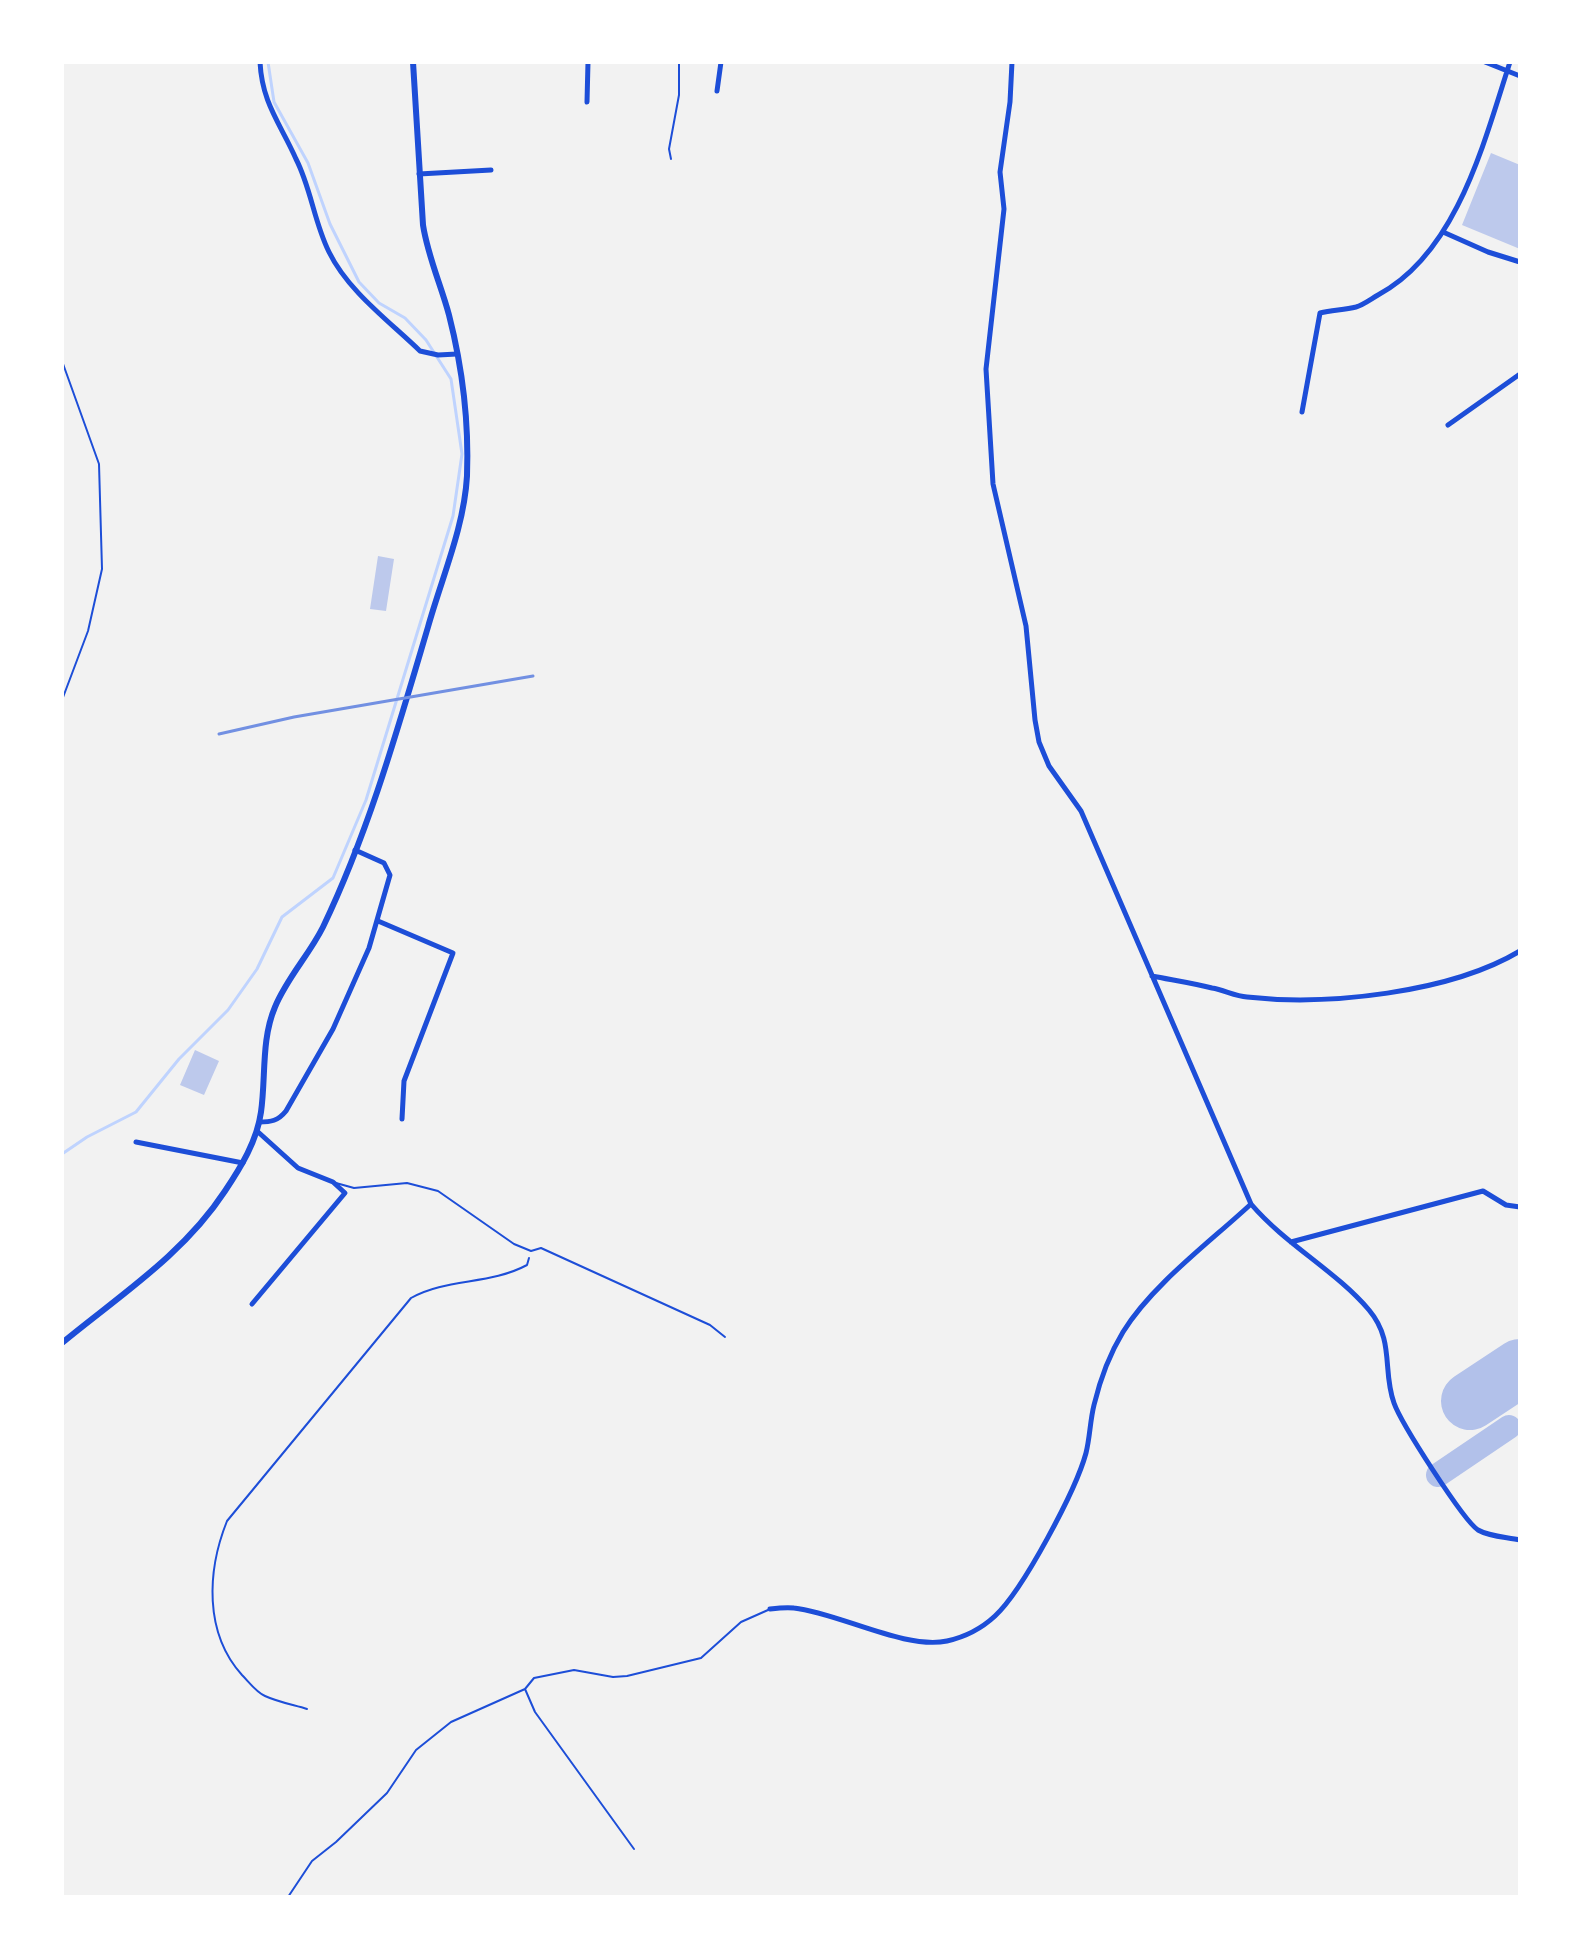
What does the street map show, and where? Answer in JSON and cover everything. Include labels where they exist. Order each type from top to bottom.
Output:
[{"type":"street","points":[[260,62],[261,80],[271,114],[300,168],[320,230],[337,267],[420,351],[438,355],[457,354]]},
{"type":"street","points":[[62,1343],[152,1272],[187,1240],[243,1163],[259,1122],[265,1049],[274,1010],[287,983],[322,929],[354,850],[396,734],[458,530],[464,502],[466,429],[457,354],[448,311],[426,246],[413,62]]},
{"type":"street","points":[[587,102],[588,62]]},
{"type":"street","points":[[717,91],[721,62]]},
{"type":"street","points":[[1012,62],[1000,172],[1004,209],[986,369],[993,484],[1026,626],[1039,742],[1049,766],[1081,811],[1251,1204],[1269,1226],[1371,1311],[1387,1342],[1389,1384],[1394,1404],[1472,1524],[1488,1534],[1520,1540]]},
{"type":"street","points":[[1485,62],[1520,76]]},
{"type":"street","points":[[1302,412],[1320,313],[1357,306],[1394,287],[1413,270],[1443,232],[1461,199],[1510,62]]},
{"type":"street","points":[[419,174],[491,170]]},
{"type":"street","points":[[1443,232],[1520,262]]},
{"type":"street","points":[[1448,425],[1520,374]]},
{"type":"street","points":[[259,1122],[280,1118],[286,1111],[333,1029],[378,921],[389,882],[389,870],[384,863],[354,850]]},
{"type":"street","points":[[378,921],[453,953],[404,1081],[402,1119]]},
{"type":"street","points":[[1151,975],[1242,997],[1315,999],[1394,992],[1444,982],[1481,970],[1520,951]]},
{"type":"street","points":[[252,1304],[345,1193],[333,1182],[298,1168],[257,1131]]},
{"type":"street","points":[[136,1142],[243,1163]]},
{"type":"street","points":[[1290,1243],[1483,1191],[1506,1205],[1520,1207]]},
{"type":"street","points":[[770,1609],[793,1607],[920,1641],[944,1642],[969,1635],[990,1620],[1020,1583],[1075,1482],[1085,1456],[1093,1407],[1108,1358],[1124,1330],[1144,1303],[1251,1204]]},
{"type":"lane","points":[[333,1182],[354,1188],[407,1183],[438,1191],[492,1231],[531,1251],[541,1248],[710,1325],[725,1337]]},
{"type":"lane","points":[[288,1897],[312,1861],[387,1793],[416,1750],[451,1722],[525,1689],[534,1678],[574,1670],[613,1677],[627,1676],[701,1658],[741,1622],[770,1609]]},
{"type":"lane","points":[[525,1689],[535,1712],[634,1849]]},
{"type":"path","points":[[671,159],[669,149],[679,95],[679,62]]},
{"type":"path","points":[[62,361],[99,464],[102,569],[88,631],[62,700]]},
{"type":"path","points":[[307,1709],[263,1695],[229,1661],[220,1642],[213,1592],[218,1543],[227,1521],[411,1298],[442,1286],[511,1274],[527,1265],[531,1251]]},
{"type":"building","points":[[1491,153],[1520,165],[1520,249],[1462,225]]},
{"type":"building","points":[[378,556],[394,559],[386,611],[370,609]]},
{"type":"building","points":[[195,1050],[219,1061],[204,1095],[180,1085]]},
{"type":"waterway","points":[[62,1154],[87,1137],[136,1112],[179,1059],[228,1010],[257,969],[282,917],[333,878],[366,800],[453,516],[462,454],[451,379],[426,340],[405,318],[379,303],[359,282],[330,224],[308,163],[274,102],[268,62]]},
{"type":"taxiway","points":[[1502,1379],[1510,1392]]},
{"type":"taxiway","points":[[1438,1475],[1509,1427]]},
{"type":"runway","points":[[1470,1401],[1520,1368]]},
{"type":"railway","points":[[219,734],[294,717],[533,676]]}]
